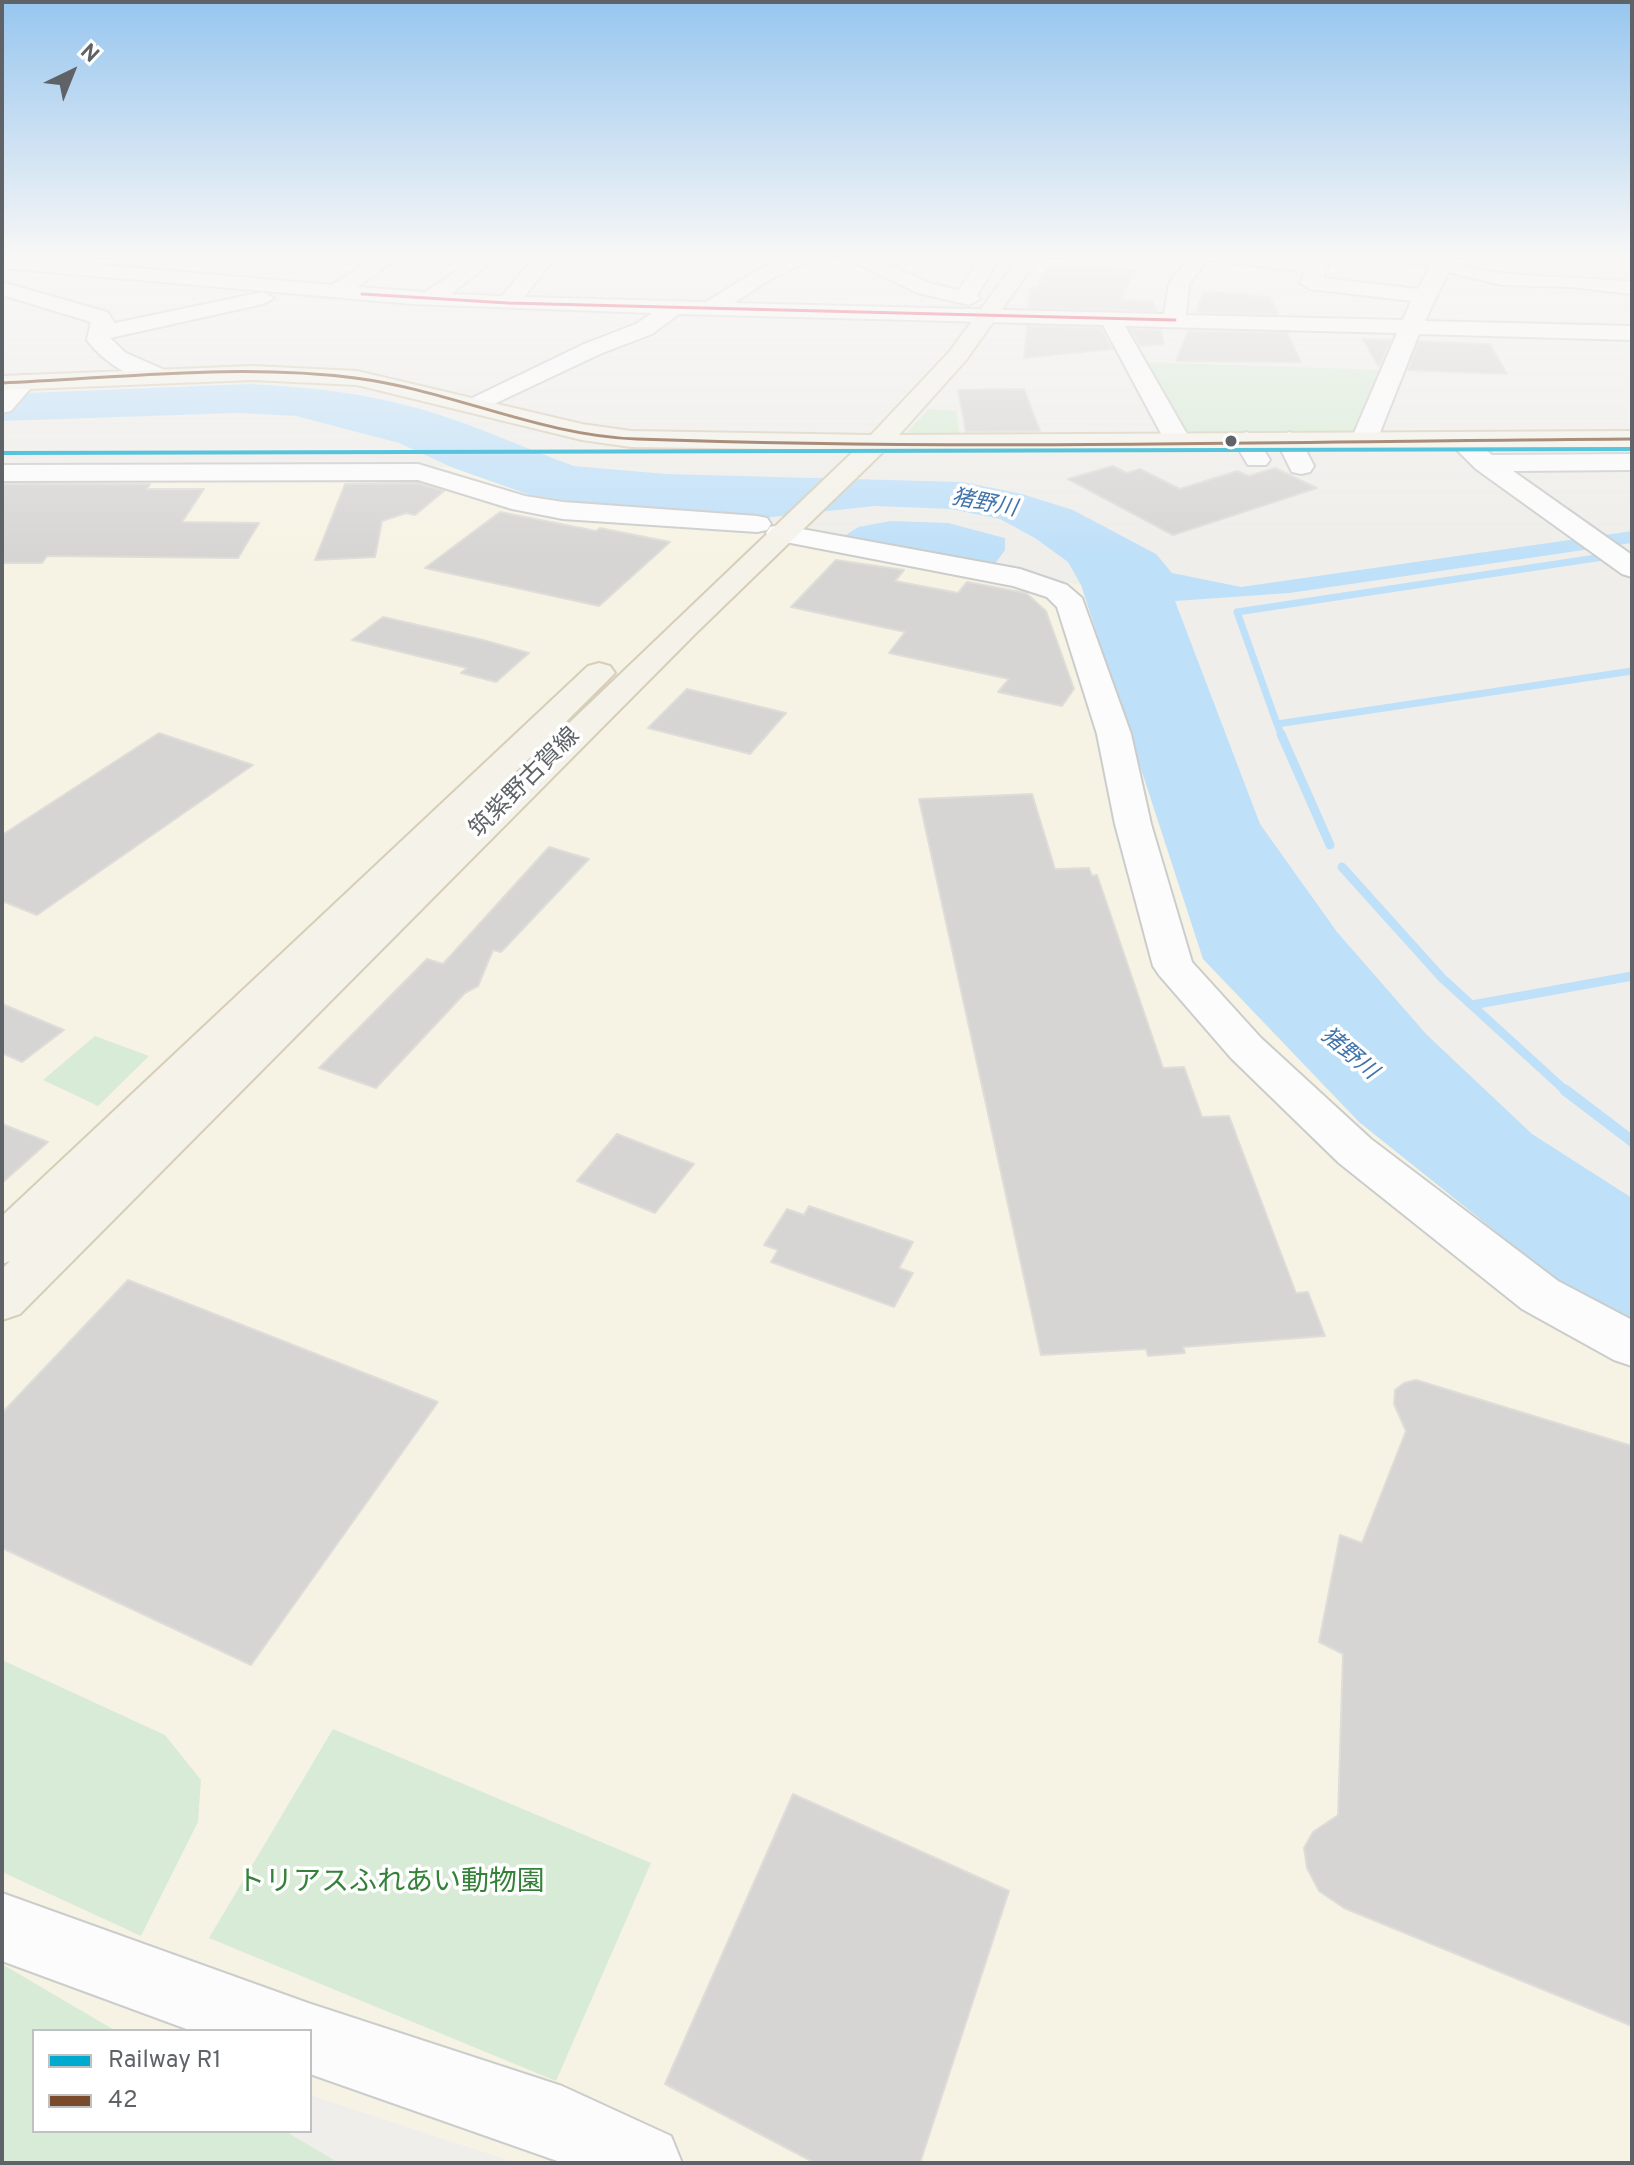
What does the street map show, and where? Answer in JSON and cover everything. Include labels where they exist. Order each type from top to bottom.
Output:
[{"type":"main road","name":"筑紫野古賀線","points":[[2,1300],[842,457],[934,354]]},
{"type":"main road","name":"筑紫野古賀線","points":[[878,443],[942,354]]},
{"type":"main road","points":[[11,390],[159,376],[253,373],[357,378],[582,432],[842,457],[878,443],[1178,441],[1252,450],[1289,440],[1632,439]]},
{"type":"main road","name":"筑紫野古賀線","points":[[2,1245],[128,1128],[549,717],[655,623],[776,523]]},
{"type":"street","points":[[113,354],[159,376]]},
{"type":"street","points":[[475,406],[582,354]]},
{"type":"street","points":[[1130,354],[1178,441]]},
{"type":"street","points":[[1364,440],[1399,354]]},
{"type":"street","points":[[1289,440],[1301,466]]},
{"type":"street","points":[[1421,440],[1441,464]]},
{"type":"street","points":[[1460,440],[1485,463],[1632,568]]},
{"type":"street","points":[[1485,463],[1632,462]]},
{"type":"street","points":[[2,473],[418,472],[457,479],[533,506],[666,521],[776,523],[1020,578],[1057,591],[1071,604],[1114,734],[1133,824],[1173,966],[1246,1048],[1355,1151],[1540,1295],[1632,1345]]},
{"type":"street","points":[[2,1927],[283,2029]]},
{"type":"street","points":[[312,2039],[562,2123],[644,2163]]},
{"type":"shaded area","points":[[2,467],[451,467],[530,495],[753,519],[1081,585],[1203,959],[1550,1275],[1632,1320],[1632,2163],[517,2163],[312,2096],[312,2029],[109,2029],[2,1994]]},
{"type":"green space","points":[[1145,362],[1385,370],[1357,433],[1188,432]]},
{"type":"green space","points":[[929,409],[956,411],[960,437],[903,436]]},
{"type":"green space","points":[[95,1036],[149,1056],[98,1106],[43,1080]]},
{"type":"green space","points":[[2,1660],[165,1735],[201,1780],[198,1822],[141,1936],[2,1872]]},
{"type":"green space","name":"トリアスふれあい動物園","points":[[333,1729],[651,1863],[556,2081],[209,1938]]},
{"type":"green space","points":[[2,1964],[113,2029],[32,2029],[32,2133],[288,2133],[339,2163],[2,2163]]},
{"type":"water","name":"猪野川","points":[[249,384],[337,392],[402,404],[462,423],[574,466],[666,474],[963,482],[1022,494],[1073,510],[1156,554],[1172,573],[1241,587],[1632,531],[1632,543],[1289,593],[1175,601],[1260,824],[1337,932],[1427,1035],[1532,1134],[1632,1198],[1632,1320],[1550,1275],[1359,1122],[1203,959],[1081,585],[1068,562],[1035,538],[1000,519],[951,509],[875,506],[753,519],[631,510],[530,495],[451,467],[399,443],[296,416],[237,413],[2,421],[2,394]]},
{"type":"water","points":[[891,521],[948,523],[1005,538],[1005,550],[991,569],[840,539],[858,527]]},
{"type":"building","points":[[1024,354],[1063,354],[1024,358]]},
{"type":"building","points":[[1179,354],[1297,354],[1301,362],[1176,361]]},
{"type":"building","points":[[1371,354],[1385,354],[1378,366]]},
{"type":"building","points":[[1414,354],[1496,354],[1507,374],[1408,370]]},
{"type":"building","points":[[1024,389],[1040,431],[966,432],[958,390]]},
{"type":"building","points":[[1113,466],[1127,473],[1140,469],[1180,489],[1237,471],[1249,476],[1275,468],[1317,488],[1173,535],[1068,479]]},
{"type":"building","points":[[418,483],[444,491],[415,515],[406,513],[382,521],[375,557],[315,560],[345,484]]},
{"type":"building","points":[[2,484],[150,484],[147,489],[204,489],[182,522],[259,523],[238,558],[47,556],[42,563],[2,563]]},
{"type":"building","points":[[500,512],[670,542],[599,606],[425,568]]},
{"type":"building","points":[[836,560],[904,570],[895,581],[958,593],[967,582],[1026,593],[1046,611],[1074,689],[1062,706],[998,692],[1009,679],[889,653],[905,632],[791,607]]},
{"type":"building","points":[[383,617],[529,653],[496,682],[461,673],[467,668],[352,640]]},
{"type":"building","points":[[687,689],[786,713],[750,754],[648,728]]},
{"type":"building","points":[[159,733],[253,765],[37,915],[2,901],[2,835]]},
{"type":"building","points":[[1032,794],[1055,869],[1089,868],[1092,876],[1097,875],[1163,1068],[1184,1067],[1202,1117],[1229,1116],[1296,1293],[1308,1292],[1325,1336],[1183,1347],[1185,1353],[1148,1356],[1146,1349],[1041,1355],[919,799]]},
{"type":"building","points":[[549,847],[589,859],[501,952],[493,950],[478,986],[465,993],[376,1088],[319,1068],[427,959],[443,964]]},
{"type":"building","points":[[2,1004],[64,1030],[22,1062],[2,1053]]},
{"type":"building","points":[[2,1124],[48,1142],[2,1183]]},
{"type":"building","points":[[617,1134],[694,1164],[655,1213],[577,1181]]},
{"type":"building","points":[[809,1206],[913,1242],[899,1268],[913,1273],[894,1307],[771,1262],[778,1250],[764,1245],[787,1209],[804,1215]]},
{"type":"building","points":[[128,1280],[438,1402],[251,1665],[2,1548],[2,1413]]},
{"type":"building","points":[[1416,1380],[1632,1446],[1632,2026],[1344,1908],[1319,1891],[1307,1868],[1304,1848],[1313,1832],[1338,1815],[1343,1654],[1319,1642],[1340,1535],[1362,1543],[1406,1431],[1394,1404],[1395,1390],[1404,1383]]},
{"type":"building","points":[[793,1794],[1009,1891],[920,2163],[815,2163],[665,2084]]},
{"type":"waterway","points":[[1277,724],[1237,612],[1603,557]]},
{"type":"waterway","points":[[1277,724],[1632,671]]},
{"type":"waterway","points":[[1277,724],[1282,736]]},
{"type":"waterway","points":[[1281,734],[1330,845]]},
{"type":"waterway","points":[[1342,867],[1442,978],[1567,1092]]},
{"type":"waterway","points":[[1472,1005],[1632,976]]},
{"type":"waterway","points":[[1565,1090],[1632,1141]]},
{"type":"rail line","name":"R1","points":[[2,453],[1632,449]]},
{"type":"transit line","name":"42","points":[[2,383],[253,373],[357,378],[582,432],[631,439],[878,443],[1632,439]]}]
